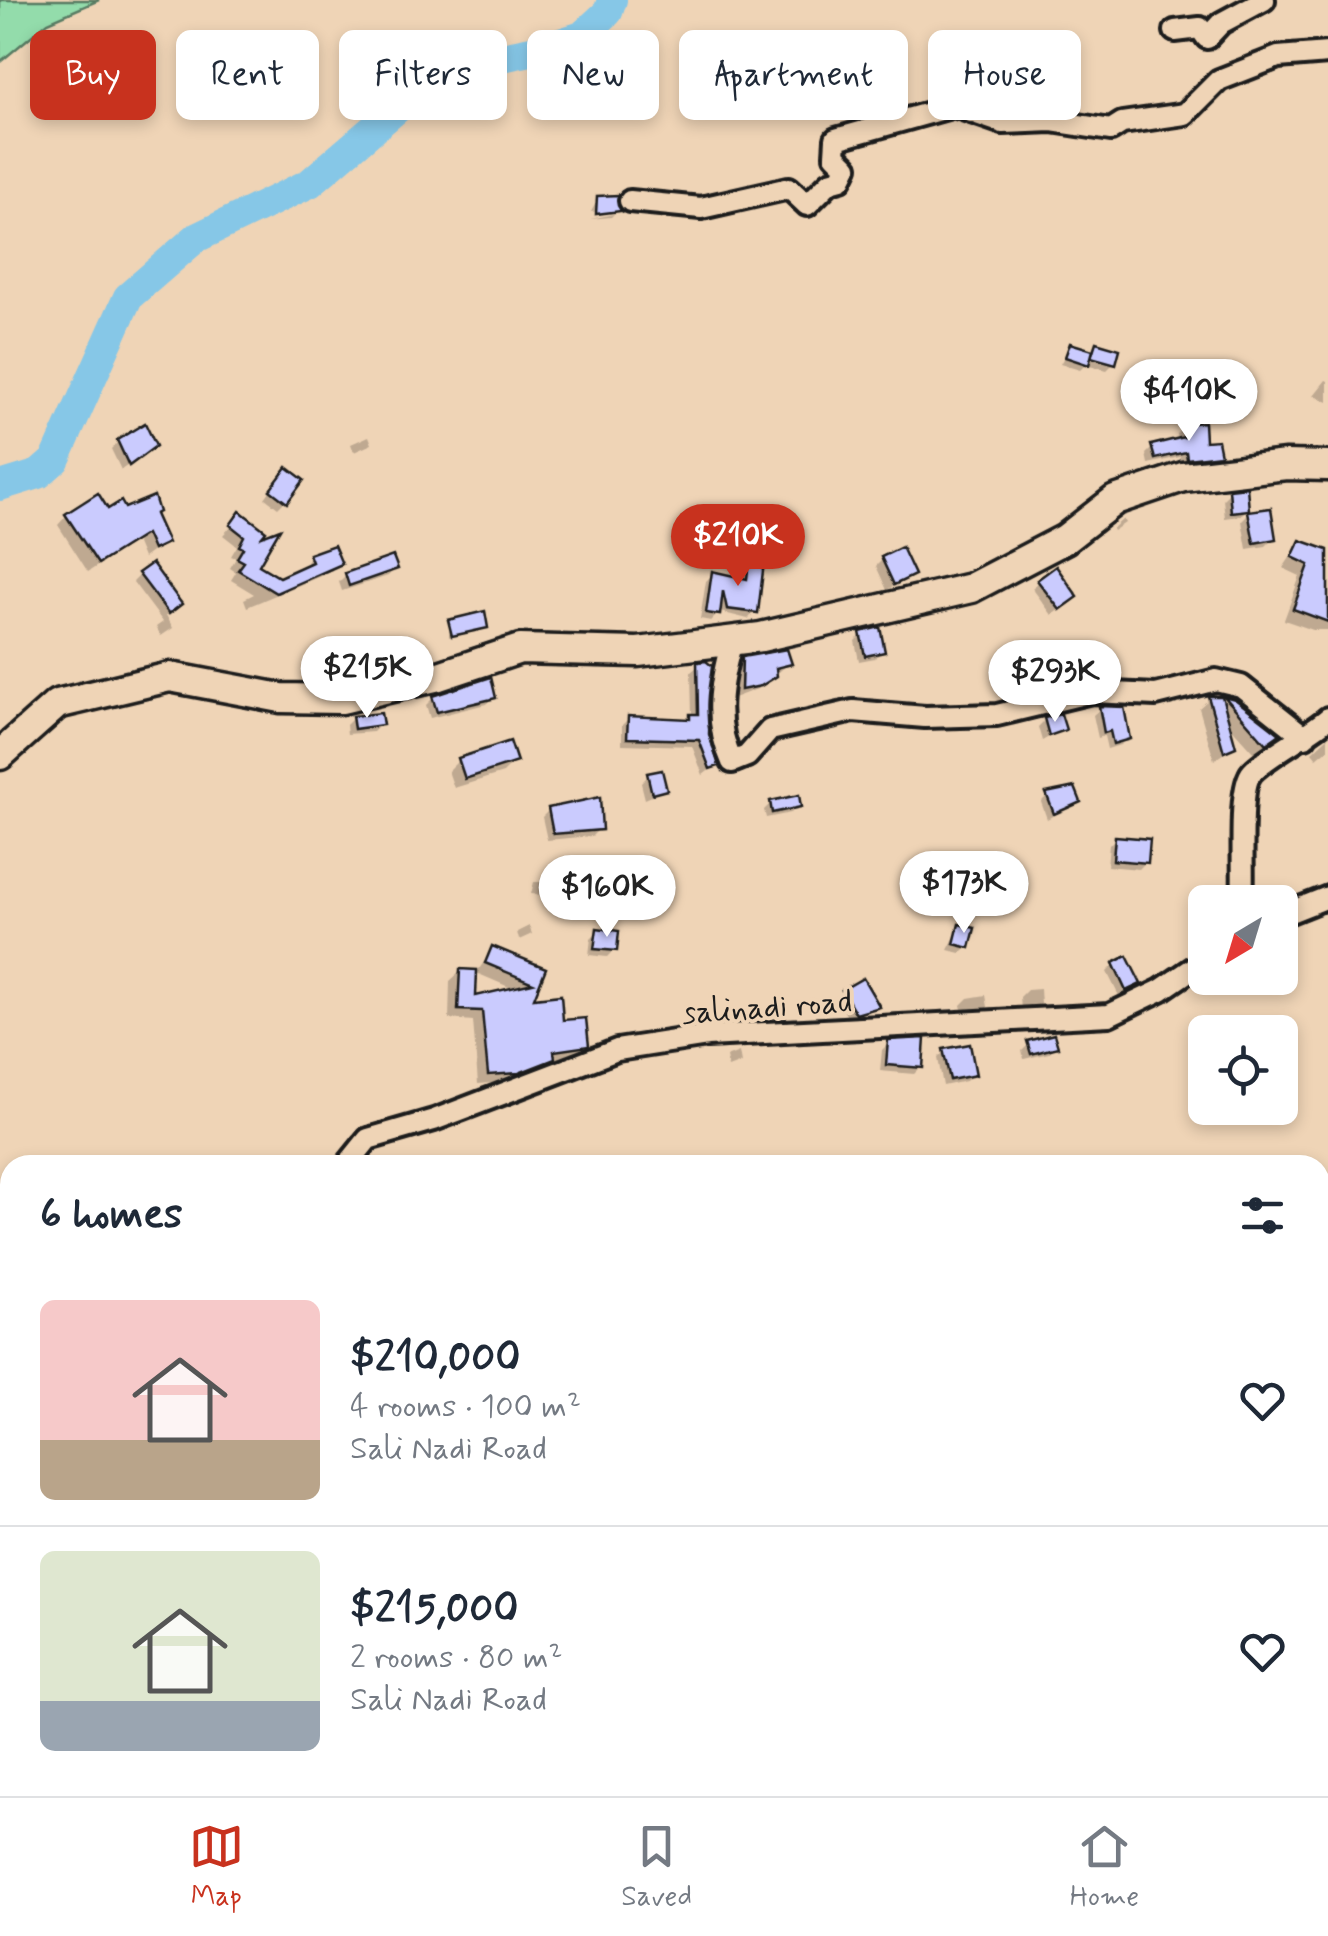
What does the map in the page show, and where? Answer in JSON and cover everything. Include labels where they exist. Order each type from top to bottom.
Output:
[{"type":"main road","points":[[0,755],[57,704],[170,677],[281,698],[341,699],[439,676],[520,650],[638,652],[732,641],[960,592],[1065,539],[1115,500],[1184,477],[1286,465],[1328,466]]},
{"type":"street","points":[[1175,31],[1200,28],[1207,38],[1221,23],[1264,0]]},
{"type":"street","points":[[630,201],[701,208],[790,188],[807,205],[830,182],[841,179],[847,167],[835,155],[836,139],[848,132],[890,127],[954,106],[1003,122],[1052,122],[1111,130],[1122,124],[1185,114],[1212,83],[1278,57],[1328,54]]},
{"type":"street","points":[[732,641],[719,701],[721,732],[732,762],[747,756],[770,730],[853,711],[925,717],[997,715],[1092,692],[1156,695],[1224,680],[1241,686],[1305,737]]},
{"type":"street","points":[[1243,885],[1246,783],[1257,768],[1328,718]]},
{"type":"street","points":[[1298,909],[1328,897]]},
{"type":"street","name":"salinadi road","points":[[355,1155],[368,1139],[421,1124],[617,1050],[707,1036],[1109,1015],[1188,971]]},
{"type":"green space","points":[[0,0],[99,0],[38,30],[30,30],[30,37],[0,62]]},
{"type":"building","points":[[618,195],[621,211],[596,214],[597,196]]},
{"type":"building","points":[[1096,342],[1120,349],[1116,364],[1091,357]]},
{"type":"building","points":[[1070,343],[1093,350],[1089,365],[1065,357]]},
{"type":"building","points":[[1153,365],[1177,373],[1171,394],[1147,386]]},
{"type":"building","points":[[1204,422],[1205,441],[1218,440],[1221,455],[1187,459],[1186,452],[1155,459],[1151,445],[1184,437],[1182,424]]},
{"type":"building","points":[[145,423],[156,446],[129,466],[117,440]]},
{"type":"building","points":[[287,467],[304,480],[287,503],[270,490]]},
{"type":"building","points":[[1247,487],[1249,510],[1231,512],[1229,489]]},
{"type":"building","points":[[98,493],[108,509],[121,501],[125,508],[154,496],[159,512],[155,514],[168,543],[153,550],[146,534],[98,564],[65,514]]},
{"type":"building","points":[[1271,508],[1276,539],[1254,543],[1248,511]]},
{"type":"building","points":[[240,511],[266,531],[262,536],[280,529],[259,565],[279,577],[312,562],[309,554],[334,545],[342,564],[276,593],[238,570],[244,562],[237,558],[244,536],[230,525]]},
{"type":"building","points":[[1300,540],[1328,550],[1328,622],[1293,609],[1309,565],[1292,557]]},
{"type":"building","points":[[902,547],[915,575],[894,585],[881,557]]},
{"type":"building","points":[[750,552],[765,554],[758,613],[727,609],[723,591],[720,615],[706,613],[712,571],[747,579]]},
{"type":"building","points":[[393,556],[398,569],[349,586],[345,573]]},
{"type":"building","points":[[152,563],[182,604],[169,614],[138,573]]},
{"type":"building","points":[[1056,566],[1078,597],[1060,610],[1037,580]]},
{"type":"building","points":[[485,611],[488,628],[452,636],[448,620]]},
{"type":"building","points":[[880,627],[885,652],[865,656],[860,632]]},
{"type":"building","points":[[787,649],[792,664],[776,668],[777,676],[761,686],[741,690],[742,657]]},
{"type":"building","points":[[706,661],[712,666],[709,734],[719,766],[710,769],[699,740],[627,738],[628,716],[690,719],[690,714],[698,714],[697,662]]},
{"type":"building","points":[[491,677],[496,698],[437,712],[432,696]]},
{"type":"building","points":[[1208,696],[1222,696],[1236,747],[1224,752]]},
{"type":"building","points":[[1224,696],[1235,699],[1280,734],[1266,744]]},
{"type":"building","points":[[1099,706],[1124,707],[1130,739],[1113,744],[1110,731],[1104,733]]},
{"type":"building","points":[[381,713],[383,725],[354,729],[352,716]]},
{"type":"building","points":[[1061,714],[1066,730],[1049,736],[1044,718]]},
{"type":"building","points":[[510,741],[517,762],[465,779],[458,758]]},
{"type":"building","points":[[662,770],[667,790],[652,794],[647,773]]},
{"type":"building","points":[[1075,787],[1081,802],[1054,814],[1046,793]]},
{"type":"building","points":[[799,795],[801,807],[772,813],[770,801]]},
{"type":"building","points":[[600,797],[602,830],[553,834],[548,808]]},
{"type":"building","points":[[1115,836],[1150,839],[1148,863],[1113,860]]},
{"type":"building","points":[[608,870],[612,900],[600,902],[595,872]]},
{"type":"building","points":[[959,924],[975,928],[970,948],[954,944]]},
{"type":"building","points":[[597,928],[619,931],[617,951],[594,949]]},
{"type":"building","points":[[492,946],[546,968],[534,998],[561,995],[563,1020],[586,1018],[589,1046],[554,1051],[555,1059],[519,1073],[488,1075],[482,1011],[458,1010],[460,969],[477,970],[476,996],[533,983],[485,963]]},
{"type":"building","points":[[1127,956],[1141,984],[1126,991],[1113,963]]},
{"type":"building","points":[[863,978],[880,1007],[856,1014],[842,990]]},
{"type":"building","points":[[1054,1034],[1058,1047],[1031,1054],[1027,1041]]},
{"type":"building","points":[[925,1038],[923,1068],[886,1065],[888,1040]]},
{"type":"building","points":[[970,1044],[976,1075],[950,1080],[943,1049]]},
{"type":"waterway","points":[[0,486],[39,474],[55,460],[128,297],[196,238],[310,183],[443,69],[541,49],[582,36],[608,12],[612,0]]}]
